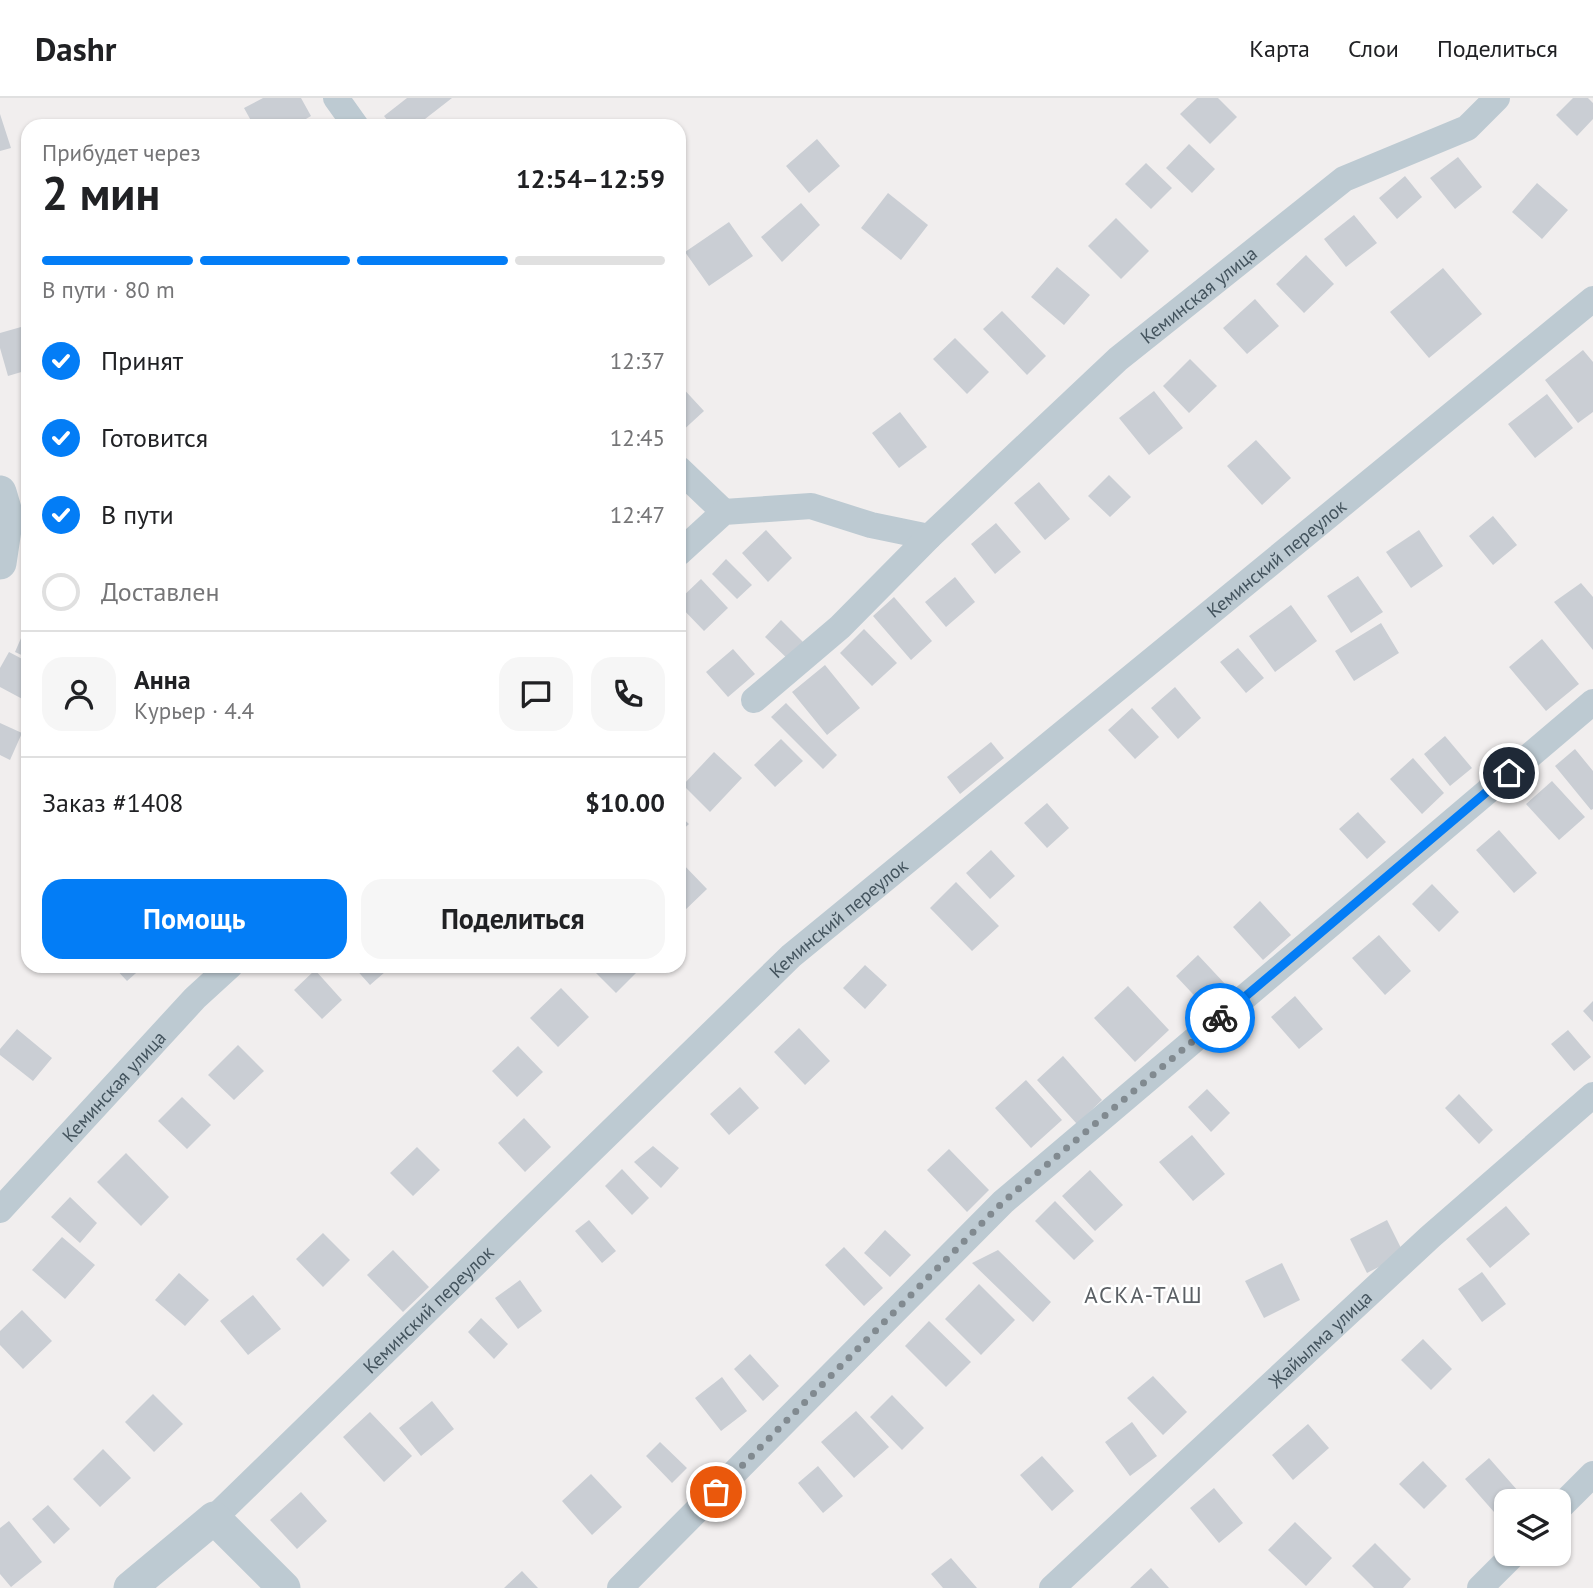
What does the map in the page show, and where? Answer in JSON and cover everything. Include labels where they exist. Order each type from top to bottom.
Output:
[{"type":"street","points":[[336,98],[351,119]]},
{"type":"street","name":"Кеминская улица","points":[[754,700],[840,627],[929,537],[1118,359],[1344,179],[1467,128],[1497,98]]},
{"type":"street","name":"Кеминский переулок","points":[[131,1588],[214,1518],[791,956],[1593,299]]},
{"type":"street","points":[[686,476],[724,512]]},
{"type":"street","points":[[0,492],[7,516],[0,563]]},
{"type":"street","points":[[686,547],[724,512],[811,506],[871,525],[929,537]]},
{"type":"street","points":[[620,1588],[1003,1202],[1593,702]]},
{"type":"street","name":"Кеминская улица","points":[[0,1210],[195,998],[222,973]]},
{"type":"street","name":"Жайылма улица","points":[[1052,1588],[1430,1237],[1593,1095]]},
{"type":"street","points":[[1571,1496],[1593,1474]]},
{"type":"street","points":[[214,1518],[284,1588]]},
{"type":"street","points":[[1480,1588],[1502,1566]]},
{"type":"building","points":[[263,98],[301,98],[311,116],[306,119],[250,119],[244,108]]},
{"type":"building","points":[[407,98],[452,98],[425,119],[386,119],[384,116]]},
{"type":"building","points":[[1197,98],[1218,98],[1237,117],[1210,144],[1180,114]]},
{"type":"building","points":[[1573,98],[1588,98],[1593,103],[1593,119],[1577,136],[1556,115]]},
{"type":"building","points":[[0,114],[11,148],[0,151]]},
{"type":"building","points":[[817,139],[840,166],[809,193],[786,166]]},
{"type":"building","points":[[1189,144],[1215,169],[1192,193],[1166,168]]},
{"type":"building","points":[[1458,157],[1482,187],[1455,209],[1430,178]]},
{"type":"building","points":[[1146,163],[1172,188],[1151,209],[1125,184]]},
{"type":"building","points":[[1405,176],[1422,197],[1397,219],[1379,198]]},
{"type":"building","points":[[1537,183],[1568,210],[1542,239],[1512,212]]},
{"type":"building","points":[[888,193],[928,225],[901,260],[861,228]]},
{"type":"building","points":[[801,203],[820,225],[782,262],[761,237]]},
{"type":"building","points":[[1354,215],[1377,243],[1346,267],[1324,239]]},
{"type":"building","points":[[1116,218],[1149,251],[1121,279],[1088,246]]},
{"type":"building","points":[[729,222],[753,256],[709,286],[686,251]]},
{"type":"building","points":[[1306,255],[1334,284],[1304,313],[1276,284]]},
{"type":"building","points":[[1057,267],[1090,295],[1064,325],[1031,297]]},
{"type":"building","points":[[1443,268],[1482,314],[1429,358],[1390,312]]},
{"type":"building","points":[[1255,299],[1279,326],[1247,354],[1223,328]]},
{"type":"building","points":[[1002,311],[1046,356],[1027,375],[983,329]]},
{"type":"building","points":[[21,327],[21,372],[8,376],[0,348],[0,333]]},
{"type":"building","points":[[955,338],[989,372],[967,394],[933,359]]},
{"type":"building","points":[[1583,350],[1593,362],[1593,412],[1578,423],[1545,380]]},
{"type":"building","points":[[1190,359],[1217,386],[1189,413],[1163,386]]},
{"type":"building","points":[[1154,391],[1183,428],[1149,455],[1119,418]]},
{"type":"building","points":[[686,392],[704,411],[686,428]]},
{"type":"building","points":[[1547,394],[1573,428],[1535,458],[1508,424]]},
{"type":"building","points":[[900,412],[927,447],[899,468],[872,433]]},
{"type":"building","points":[[1256,440],[1291,478],[1262,505],[1227,466]]},
{"type":"building","points":[[1109,475],[1131,497],[1110,517],[1088,496]]},
{"type":"building","points":[[1039,482],[1070,519],[1045,540],[1014,503]]},
{"type":"building","points":[[1493,516],[1517,545],[1493,565],[1469,536]]},
{"type":"building","points":[[996,523],[1021,552],[995,574],[971,544]]},
{"type":"building","points":[[766,530],[792,558],[768,582],[742,553]]},
{"type":"building","points":[[1419,530],[1443,566],[1411,588],[1386,552]]},
{"type":"building","points":[[726,559],[752,585],[737,599],[712,574]]},
{"type":"building","points":[[1358,576],[1383,612],[1351,633],[1327,596]]},
{"type":"building","points":[[955,577],[975,602],[946,627],[925,602]]},
{"type":"building","points":[[701,579],[728,608],[704,631],[686,612],[686,593]]},
{"type":"building","points":[[1581,583],[1593,597],[1593,650],[1554,602]]},
{"type":"building","points":[[894,597],[932,641],[911,660],[873,616]]},
{"type":"building","points":[[1291,605],[1317,641],[1275,672],[1249,636]]},
{"type":"building","points":[[781,620],[809,648],[793,664],[765,637]]},
{"type":"building","points":[[1381,623],[1399,653],[1354,681],[1335,651]]},
{"type":"building","points":[[864,629],[897,663],[872,686],[840,653]]},
{"type":"building","points":[[21,638],[21,655],[15,652]]},
{"type":"building","points":[[1542,639],[1579,684],[1546,711],[1509,667]]},
{"type":"building","points":[[1238,648],[1264,678],[1246,693],[1220,662]]},
{"type":"building","points":[[733,649],[755,674],[728,697],[706,672]]},
{"type":"building","points":[[9,652],[21,658],[21,698],[0,687],[0,668]]},
{"type":"building","points":[[825,665],[860,708],[827,735],[792,692]]},
{"type":"building","points":[[1175,687],[1201,718],[1178,739],[1151,708]]},
{"type":"building","points":[[786,703],[837,755],[823,769],[771,717]]},
{"type":"building","points":[[1132,708],[1159,737],[1135,759],[1108,730]]},
{"type":"building","points":[[0,723],[21,733],[21,735],[10,760],[0,755]]},
{"type":"building","points":[[1445,736],[1472,768],[1450,786],[1424,754]]},
{"type":"building","points":[[781,739],[803,761],[775,787],[754,765]]},
{"type":"building","points":[[991,742],[1004,758],[960,794],[947,777]]},
{"type":"building","points":[[1575,749],[1593,771],[1591,810],[1555,766]]},
{"type":"building","points":[[714,752],[742,778],[710,812],[686,788],[686,782]]},
{"type":"building","points":[[1413,758],[1444,793],[1422,814],[1390,779]]},
{"type":"building","points":[[1552,781],[1585,817],[1559,840],[1526,804]]},
{"type":"building","points":[[1047,803],[1069,828],[1047,848],[1024,823]]},
{"type":"building","points":[[1358,812],[1386,842],[1367,859],[1339,829]]},
{"type":"building","points":[[1499,830],[1537,873],[1514,893],[1476,850]]},
{"type":"building","points":[[991,850],[1015,876],[990,899],[966,873]]},
{"type":"building","points":[[686,867],[707,889],[686,909]]},
{"type":"building","points":[[956,882],[999,926],[972,951],[930,908]]},
{"type":"building","points":[[1432,884],[1459,912],[1439,932],[1412,904]]},
{"type":"building","points":[[1260,901],[1291,935],[1263,960],[1233,927]]},
{"type":"building","points":[[1379,935],[1411,971],[1385,995],[1352,958]]},
{"type":"building","points":[[1198,955],[1227,986],[1205,1007],[1176,976]]},
{"type":"building","points":[[865,965],[887,985],[865,1009],[843,988]]},
{"type":"building","points":[[120,973],[136,973],[127,981]]},
{"type":"building","points":[[312,973],[318,973],[342,1000],[322,1019],[294,990]]},
{"type":"building","points":[[359,973],[384,973],[370,985]]},
{"type":"building","points":[[596,973],[636,973],[616,993]]},
{"type":"building","points":[[1128,986],[1169,1030],[1135,1062],[1094,1018]]},
{"type":"building","points":[[561,988],[589,1017],[558,1047],[530,1018]]},
{"type":"building","points":[[1295,996],[1323,1029],[1299,1049],[1271,1017]]},
{"type":"building","points":[[1593,1001],[1593,1022],[1583,1011]]},
{"type":"building","points":[[799,1028],[830,1061],[805,1085],[774,1052]]},
{"type":"building","points":[[17,1029],[52,1058],[33,1081],[0,1055],[0,1049]]},
{"type":"building","points":[[1568,1030],[1591,1057],[1574,1071],[1551,1044]]},
{"type":"building","points":[[238,1045],[264,1071],[234,1100],[208,1075]]},
{"type":"building","points":[[518,1046],[543,1072],[517,1097],[492,1071]]},
{"type":"building","points":[[1063,1056],[1102,1100],[1077,1124],[1037,1080]]},
{"type":"building","points":[[1026,1080],[1062,1120],[1031,1148],[995,1108]]},
{"type":"building","points":[[740,1087],[759,1108],[729,1135],[710,1114]]},
{"type":"building","points":[[1207,1089],[1230,1113],[1211,1132],[1188,1107]]},
{"type":"building","points":[[1459,1094],[1493,1130],[1479,1144],[1445,1108]]},
{"type":"building","points":[[182,1097],[211,1125],[187,1149],[158,1121]]},
{"type":"building","points":[[524,1118],[551,1147],[525,1172],[498,1143]]},
{"type":"building","points":[[1192,1135],[1225,1174],[1193,1201],[1159,1162]]},
{"type":"building","points":[[653,1146],[679,1168],[661,1188],[634,1162]]},
{"type":"building","points":[[417,1147],[440,1170],[413,1196],[390,1173]]},
{"type":"building","points":[[949,1149],[989,1190],[967,1212],[927,1170]]},
{"type":"building","points":[[126,1153],[169,1197],[141,1226],[97,1182]]},
{"type":"building","points":[[622,1169],[649,1198],[632,1215],[605,1186]]},
{"type":"building","points":[[1090,1170],[1123,1205],[1095,1231],[1062,1196]]},
{"type":"building","points":[[70,1197],[97,1223],[80,1243],[51,1217]]},
{"type":"building","points":[[1055,1201],[1094,1241],[1074,1260],[1035,1221]]},
{"type":"building","points":[[1506,1206],[1530,1234],[1490,1268],[1466,1239]]},
{"type":"building","points":[[589,1220],[616,1251],[602,1263],[575,1231]]},
{"type":"building","points":[[1387,1220],[1404,1254],[1367,1273],[1350,1239]]},
{"type":"building","points":[[885,1230],[911,1255],[890,1277],[864,1253]]},
{"type":"building","points":[[323,1233],[350,1260],[323,1287],[296,1259]]},
{"type":"building","points":[[62,1237],[95,1265],[65,1299],[32,1270]]},
{"type":"building","points":[[844,1247],[883,1288],[864,1306],[825,1265]]},
{"type":"building","points":[[393,1250],[429,1287],[403,1312],[367,1275]]},
{"type":"building","points":[[998,1250],[1051,1302],[1033,1322],[972,1263]]},
{"type":"building","points":[[1282,1263],[1300,1300],[1264,1318],[1245,1281]]},
{"type":"building","points":[[1482,1272],[1506,1304],[1482,1322],[1458,1289]]},
{"type":"building","points":[[179,1273],[209,1300],[185,1326],[155,1300]]},
{"type":"building","points":[[520,1280],[542,1311],[518,1329],[495,1298]]},
{"type":"building","points":[[979,1284],[1015,1320],[981,1355],[945,1319]]},
{"type":"building","points":[[253,1295],[281,1329],[248,1355],[220,1321]]},
{"type":"building","points":[[22,1310],[52,1341],[23,1369],[0,1345],[0,1331]]},
{"type":"building","points":[[481,1318],[508,1344],[494,1359],[468,1332]]},
{"type":"building","points":[[929,1321],[971,1362],[946,1387],[905,1346]]},
{"type":"building","points":[[1423,1339],[1452,1369],[1431,1390],[1401,1360]]},
{"type":"building","points":[[750,1354],[779,1386],[763,1401],[734,1369]]},
{"type":"building","points":[[1153,1376],[1187,1412],[1163,1435],[1127,1398]]},
{"type":"building","points":[[722,1377],[747,1411],[721,1431],[695,1398]]},
{"type":"building","points":[[153,1394],[183,1424],[154,1452],[125,1422]]},
{"type":"building","points":[[892,1395],[924,1428],[902,1450],[870,1417]]},
{"type":"building","points":[[432,1401],[454,1429],[421,1456],[399,1428]]},
{"type":"building","points":[[856,1411],[889,1447],[854,1478],[821,1442]]},
{"type":"building","points":[[370,1412],[412,1456],[384,1482],[343,1437]]},
{"type":"building","points":[[1132,1422],[1157,1456],[1130,1476],[1105,1442]]},
{"type":"building","points":[[1308,1424],[1329,1448],[1293,1480],[1272,1455]]},
{"type":"building","points":[[660,1442],[687,1468],[672,1483],[646,1456]]},
{"type":"building","points":[[103,1449],[131,1478],[100,1507],[73,1479]]},
{"type":"building","points":[[1042,1456],[1074,1491],[1052,1511],[1020,1475]]},
{"type":"building","points":[[1489,1458],[1516,1489],[1494,1489],[1494,1512],[1465,1479]]},
{"type":"building","points":[[1423,1461],[1447,1486],[1424,1509],[1399,1484]]},
{"type":"building","points":[[818,1466],[843,1496],[823,1513],[798,1483]]},
{"type":"building","points":[[591,1474],[622,1507],[592,1535],[562,1501]]},
{"type":"building","points":[[1214,1488],[1243,1523],[1219,1543],[1190,1508]]},
{"type":"building","points":[[301,1492],[327,1521],[297,1549],[270,1520]]},
{"type":"building","points":[[48,1505],[70,1529],[54,1544],[32,1519]]},
{"type":"building","points":[[9,1521],[42,1562],[11,1587],[0,1574],[0,1528]]},
{"type":"building","points":[[1295,1522],[1332,1558],[1306,1586],[1268,1550]]},
{"type":"building","points":[[1375,1543],[1411,1579],[1403,1588],[1374,1588],[1352,1566]]},
{"type":"building","points":[[951,1558],[977,1588],[943,1588],[931,1574]]},
{"type":"building","points":[[1151,1568],[1169,1588],[1130,1588]]},
{"type":"building","points":[[522,1571],[538,1588],[504,1588]]},
{"type":"way so far","points":[[716,1492],[1003,1202],[1220,1018]]},
{"type":"district","name":"АСКА-ТАШ","points":[[1144,1294]]},
{"type":"route","points":[[1220,1018],[1509,773]]}]
